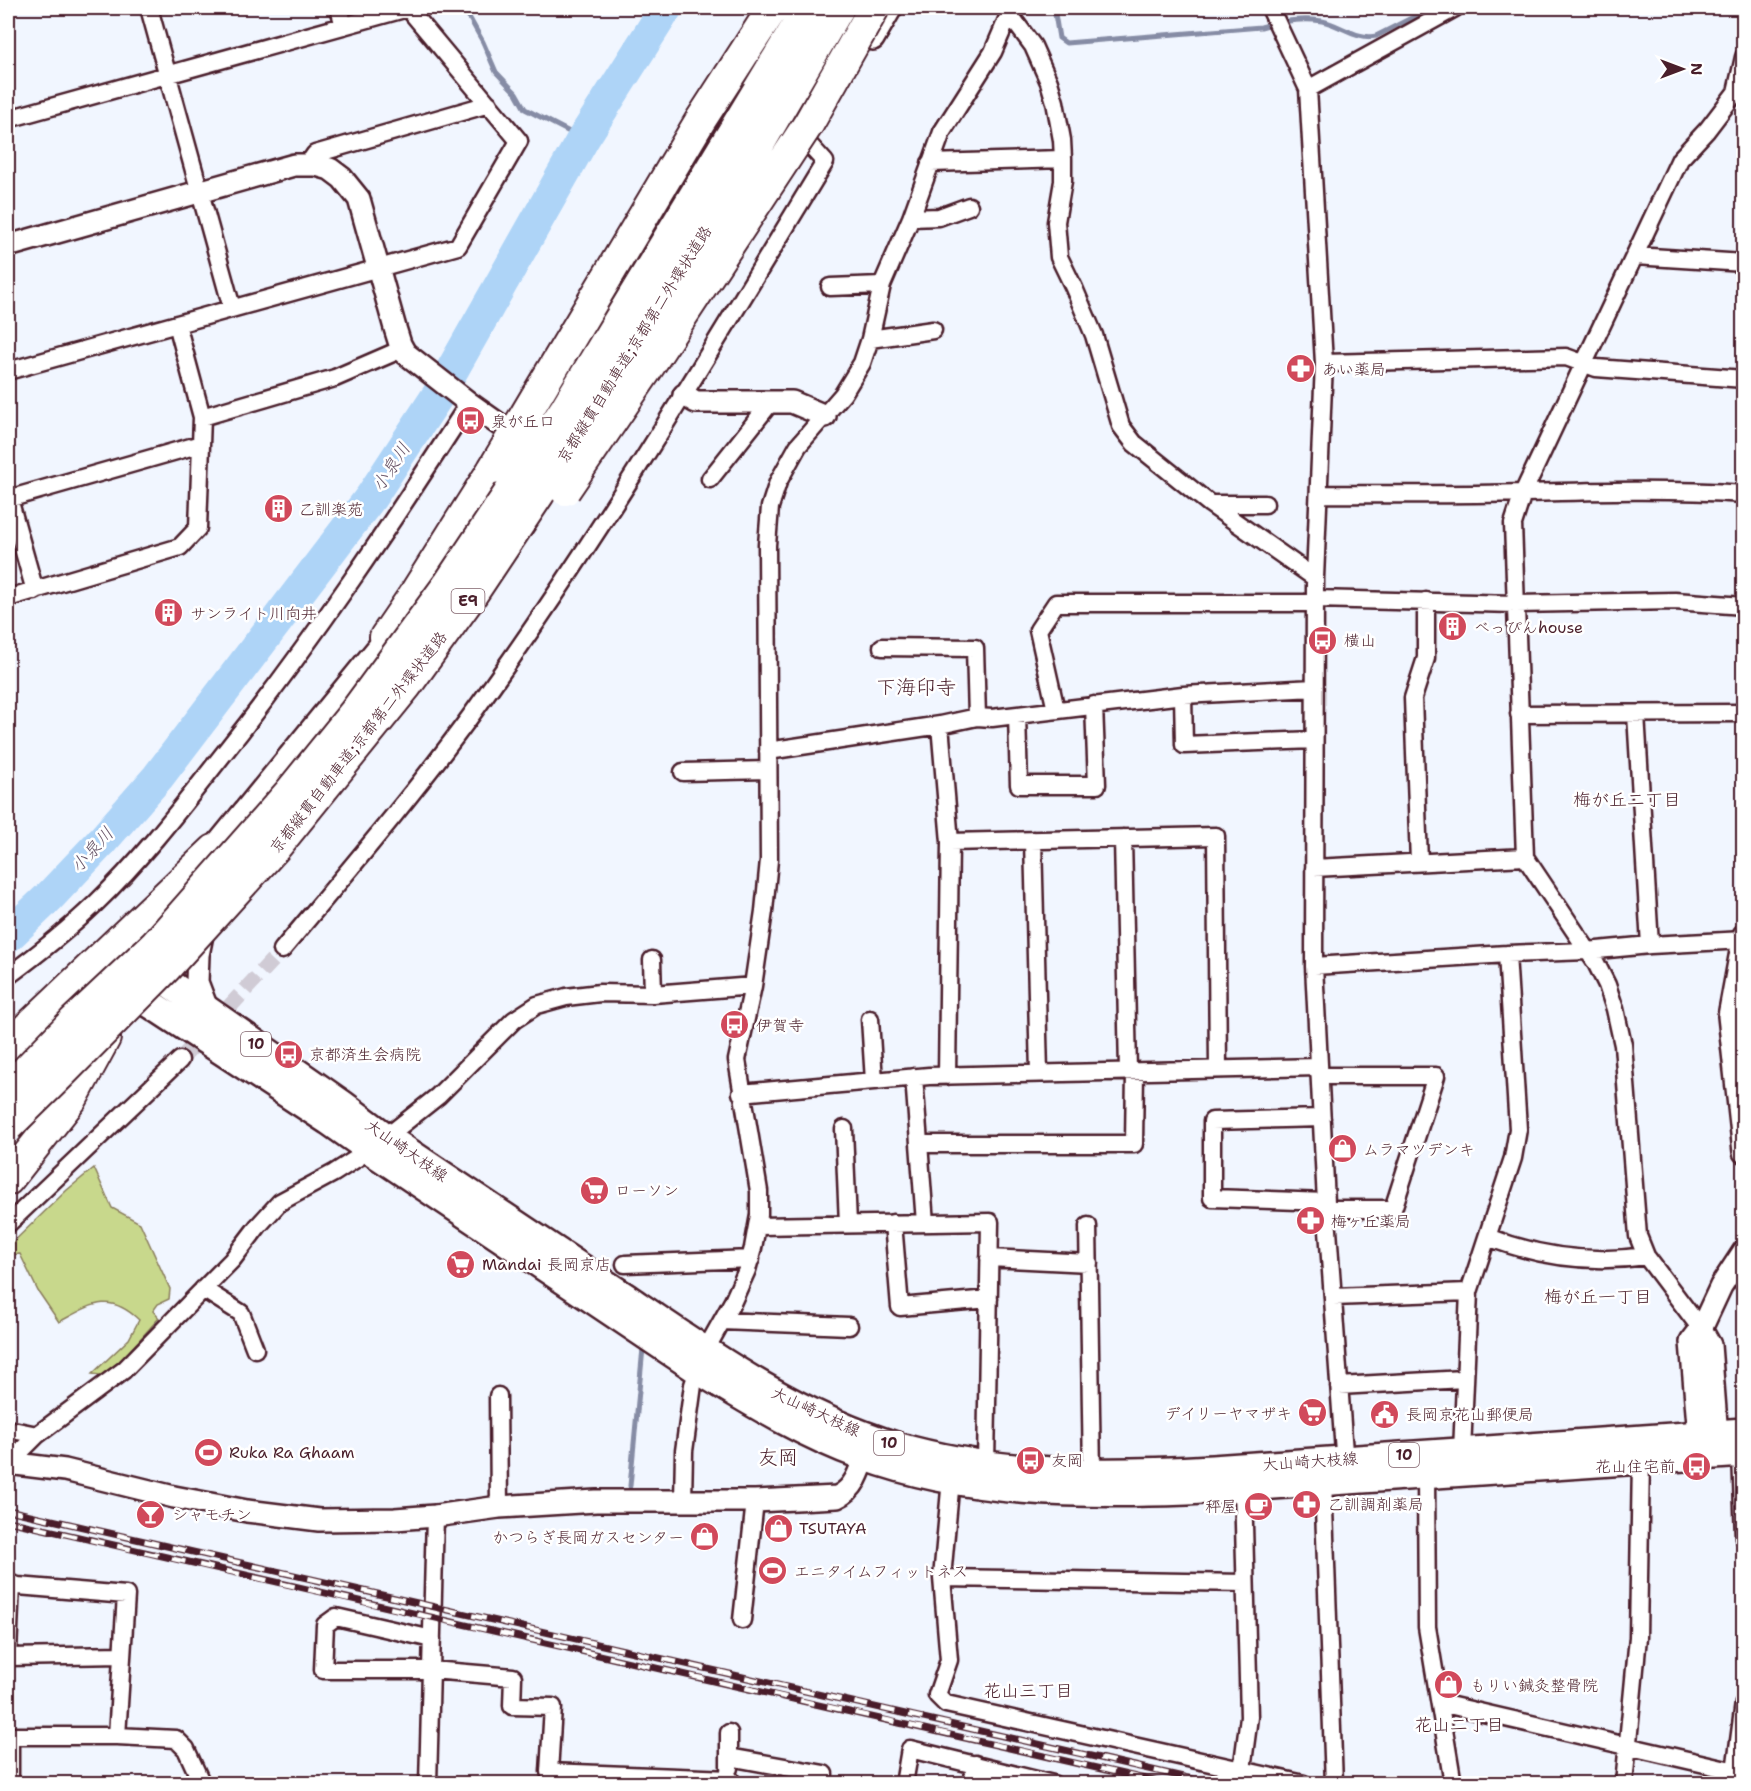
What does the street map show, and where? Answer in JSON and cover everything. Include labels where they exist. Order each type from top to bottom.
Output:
[{"type":"highway","points":[[385,638],[493,469],[700,121],[774,8]]},
{"type":"highway","name":"京都縦貫自動車道;京都第二外環状道路","points":[[8,1087],[155,945],[289,793],[360,705],[449,583],[565,409],[808,8]]},
{"type":"highway","name":"京都縦貫自動車道;京都第二外環状道路","points":[[8,1126],[166,968],[267,857],[406,685],[467,602],[545,484],[737,182],[839,8]]},
{"type":"highway","points":[[298,820],[343,774],[425,680],[531,539],[646,371],[809,123],[874,8]]},
{"type":"highway","points":[[8,1046],[214,850]]},
{"type":"highway","points":[[8,1087],[120,981],[142,976]]},
{"type":"highway","points":[[8,1180],[72,1099],[105,1038]]},
{"type":"main road","name":"大山崎大枝線","points":[[142,976],[208,1011],[332,1097],[378,1143]]},
{"type":"main road","name":"大山崎大枝線","points":[[142,976],[320,1115],[378,1143],[702,1361],[738,1395],[781,1420],[868,1447],[1038,1471],[1426,1474],[1641,1460],[1723,1445]]},
{"type":"main road","points":[[8,1138],[105,1038],[142,976]]},
{"type":"main road","points":[[8,1074],[142,976]]},
{"type":"main road","name":"大山崎大枝線","points":[[868,1447],[904,1469],[1003,1488],[1064,1492],[1163,1492],[1243,1486],[1338,1473],[1462,1451],[1723,1445]]},
{"type":"street","points":[[149,8],[232,308]]},
{"type":"street","points":[[339,8],[344,26]]},
{"type":"street","points":[[8,119],[408,8],[519,141],[458,246],[8,371]]},
{"type":"street","points":[[142,976],[214,850],[385,638],[519,496],[700,280],[853,72],[891,8]]},
{"type":"street","points":[[1270,8],[1308,89],[1324,363],[1315,578],[1314,966],[1326,1205],[1339,1386],[1334,1784]]},
{"type":"street","points":[[1308,89],[1433,13],[1455,8]]},
{"type":"street","points":[[1011,11],[1033,46],[1049,82],[1060,121],[1063,181],[1056,222],[1059,257],[1094,335],[1121,426],[1134,443],[1210,504],[1315,578]]},
{"type":"street","points":[[683,1501],[687,1426],[693,1385],[702,1361],[738,1291],[751,1259],[758,1226],[759,1191],[737,1060],[753,986],[769,860],[767,544],[770,507],[778,482],[798,446],[825,416],[862,363],[882,285],[911,218],[942,132],[993,52],[1011,11]]},
{"type":"street","points":[[1743,57],[1736,92],[1707,130],[1680,159],[1523,493],[1513,524],[1525,856],[1596,963],[1607,986],[1621,1033],[1638,1236],[1646,1256],[1701,1329],[1710,1345],[1723,1445],[1743,1538]]},
{"type":"street","points":[[308,164],[315,154],[489,104]]},
{"type":"street","points":[[282,950],[383,830],[475,710],[555,593],[684,395],[825,162],[804,139]]},
{"type":"street","points":[[930,163],[1063,159]]},
{"type":"street","points":[[8,246],[294,165],[308,164],[330,169],[342,178],[359,200],[378,268],[408,355],[467,402],[549,460]]},
{"type":"street","points":[[911,218],[939,217],[969,206]]},
{"type":"street","points":[[1635,256],[1743,263]]},
{"type":"street","points":[[830,287],[882,285]]},
{"type":"street","points":[[8,598],[180,547],[198,528],[202,417],[177,324]]},
{"type":"street","points":[[870,339],[933,330]]},
{"type":"street","points":[[202,417],[408,355]]},
{"type":"street","points":[[1324,363],[1566,357],[1596,368],[1743,379]]},
{"type":"street","points":[[684,395],[696,402],[792,402],[825,416]]},
{"type":"street","points":[[8,975],[95,904],[170,822],[318,630],[467,402]]},
{"type":"street","points":[[710,479],[771,402]]},
{"type":"street","points":[[34,591],[8,498],[201,444]]},
{"type":"street","points":[[1319,494],[1523,493],[1591,490],[1743,494]]},
{"type":"street","points":[[142,976],[203,930],[298,820],[423,633],[519,496]]},
{"type":"street","points":[[1210,504],[1265,504]]},
{"type":"street","points":[[1056,710],[1038,630],[1056,603],[1315,601],[1515,604],[1675,601],[1743,606]]},
{"type":"street","points":[[1419,862],[1413,698],[1426,658],[1426,602]]},
{"type":"street","points":[[882,647],[975,648],[977,717]]},
{"type":"street","points":[[768,751],[940,725],[977,717],[992,718],[1183,695],[1314,688]]},
{"type":"street","points":[[1183,695],[1184,745],[1314,740]]},
{"type":"street","points":[[1017,715],[1019,785],[1097,785],[1094,705]]},
{"type":"street","points":[[1519,714],[1743,713]]},
{"type":"street","points":[[1636,714],[1650,945]]},
{"type":"street","points":[[940,725],[950,842],[947,1076]]},
{"type":"street","points":[[683,771],[768,770]]},
{"type":"street","points":[[950,842],[1216,836],[1218,1069]]},
{"type":"street","points":[[920,1144],[1134,1144],[1123,838]]},
{"type":"street","points":[[1033,840],[1039,1073]]},
{"type":"street","points":[[1314,868],[1525,856]]},
{"type":"street","points":[[203,930],[198,955],[197,982],[208,1011]]},
{"type":"street","points":[[1314,966],[1587,951],[1743,938],[1729,1016],[1740,1095],[1743,1152]]},
{"type":"street","points":[[1462,1451],[1469,1292],[1513,1158],[1518,1129],[1507,954]]},
{"type":"street","points":[[652,960],[652,994]]},
{"type":"street","points":[[9,1466],[37,1435],[124,1370],[232,1260],[280,1202],[334,1173],[378,1143],[438,1096],[514,1020],[537,1005],[566,997],[589,994],[652,994],[753,986]]},
{"type":"street","points":[[870,1020],[874,1081]]},
{"type":"street","points":[[8,1224],[180,1060]]},
{"type":"street","points":[[741,1093],[914,1077],[1039,1073],[1218,1069],[1436,1076],[1393,1209],[1212,1198],[1212,1121],[1322,1118]]},
{"type":"street","points":[[914,1077],[925,1223]]},
{"type":"street","points":[[844,1129],[848,1224]]},
{"type":"street","points":[[758,1226],[990,1222],[986,1465]]},
{"type":"street","points":[[893,1223],[900,1307],[989,1299]]},
{"type":"street","points":[[1088,1226],[1092,1473]]},
{"type":"street","points":[[1488,1237],[1526,1250],[1566,1258],[1606,1259],[1646,1256]]},
{"type":"street","points":[[1701,1329],[1721,1286],[1743,1251]]},
{"type":"street","points":[[989,1258],[1089,1263]]},
{"type":"street","points":[[625,1264],[751,1259]]},
{"type":"street","points":[[203,1289],[241,1312],[255,1349]]},
{"type":"street","points":[[1333,1297],[1469,1292]]},
{"type":"street","points":[[722,1321],[849,1326]]},
{"type":"street","points":[[1339,1386],[1464,1379]]},
{"type":"street","points":[[498,1396],[499,1507]]},
{"type":"street","points":[[8,1429],[37,1435]]},
{"type":"street","points":[[9,1466],[65,1470],[174,1497],[247,1511],[320,1520],[355,1521],[435,1516],[499,1507],[596,1501],[755,1501],[837,1497],[851,1489],[868,1447]]},
{"type":"street","points":[[1624,1784],[1638,1637],[1641,1460]]},
{"type":"street","points":[[1426,1474],[1427,1627],[1453,1784]]},
{"type":"street","points":[[951,1479],[942,1578],[949,1660],[937,1695],[946,1704],[1304,1784]]},
{"type":"street","points":[[1242,1770],[1249,1717],[1243,1486]]},
{"type":"street","points":[[742,1620],[755,1501]]},
{"type":"street","points":[[428,1784],[435,1516]]},
{"type":"street","points":[[942,1578],[1245,1583]]},
{"type":"street","points":[[117,1736],[126,1595],[9,1583],[8,1655],[122,1655]]},
{"type":"street","points":[[432,1639],[336,1617],[325,1625],[323,1670],[432,1670],[513,1677],[512,1706],[553,1707],[549,1772],[730,1781],[729,1733]]},
{"type":"street","points":[[1440,1702],[1739,1772],[1743,1703]]},
{"type":"street","points":[[10,1784],[10,1736],[117,1736],[176,1740],[186,1749],[202,1784]]},
{"type":"street","points":[[904,1784],[910,1749],[1053,1784]]},
{"type":"street","points":[[729,1757],[824,1774]]},
{"type":"street","points":[[972,1784],[975,1764]]},
{"type":"green space","points":[[94,1168],[112,1208],[140,1223],[170,1289],[169,1299],[158,1304],[153,1311],[159,1318],[107,1376],[92,1374],[129,1339],[139,1320],[128,1311],[109,1303],[90,1306],[59,1322],[38,1291],[20,1254],[8,1255],[8,1247],[67,1190]]},
{"type":"waterway","points":[[464,8],[496,72],[516,93],[525,109],[583,139]]},
{"type":"waterway","name":"小泉川","points":[[8,936],[102,841],[158,777],[371,497],[438,395],[583,139],[666,8]]},
{"type":"waterway","points":[[1054,8],[1059,38],[1066,43],[1261,27],[1307,20],[1322,21],[1369,37],[1376,36],[1431,8]]},
{"type":"waterway","points":[[630,1486],[643,1348]]},
{"type":"tunnel","points":[[180,1060],[282,950]]},
{"type":"railway","points":[[8,1510],[1214,1784]]},
{"type":"railway","points":[[8,1521],[1167,1784]]},
{"type":"place","name":"あい薬局","points":[[1301,369]]},
{"type":"place","name":"泉が丘口","points":[[470,421]]},
{"type":"place","name":"乙訓楽苑","points":[[278,509]]},
{"type":"place","name":"サンライト川向井","points":[[169,613]]},
{"type":"place","name":"べっぴんhouse","points":[[1453,627]]},
{"type":"place","name":"横山","points":[[1323,640]]},
{"type":"place","name":"伊賀寺","points":[[735,1025]]},
{"type":"place","name":"京都済生会病院","points":[[288,1054]]},
{"type":"place","name":"ムラマツデンキ","points":[[1342,1149]]},
{"type":"place","name":"ローソン","points":[[594,1190]]},
{"type":"place","name":"梅ヶ丘薬局","points":[[1310,1221]]},
{"type":"place","name":"Mandai 長岡京店","points":[[461,1264]]},
{"type":"place","name":"デイリーヤマザキ","points":[[1313,1413]]},
{"type":"place","name":"長岡京花山郵便局","points":[[1385,1414]]},
{"type":"place","name":"Ruka Ra Ghaam","points":[[208,1452]]},
{"type":"place","name":"友岡","points":[[1030,1460]]},
{"type":"place","name":"花山住宅前","points":[[1696,1466]]},
{"type":"place","name":"乙訓調剤薬局","points":[[1307,1504]]},
{"type":"place","name":"秤屋","points":[[1258,1506]]},
{"type":"place","name":"シャモチン","points":[[151,1514]]},
{"type":"place","name":"TSUTAYA","points":[[778,1528]]},
{"type":"place","name":"かつらぎ長岡ガスセンター","points":[[705,1537]]},
{"type":"place","name":"エニタイムフィットネス","points":[[773,1571]]},
{"type":"place","name":"もりい鍼灸整骨院","points":[[1449,1685]]},
{"type":"district","name":"下海印寺","points":[[916,687]]},
{"type":"district","name":"梅が丘二丁目","points":[[1627,800]]},
{"type":"district","name":"梅が丘一丁目","points":[[1598,1297]]},
{"type":"district","name":"友岡","points":[[778,1457]]},
{"type":"district","name":"花山三丁目","points":[[1028,1691]]},
{"type":"district","name":"花山二丁目","points":[[1459,1725]]}]
